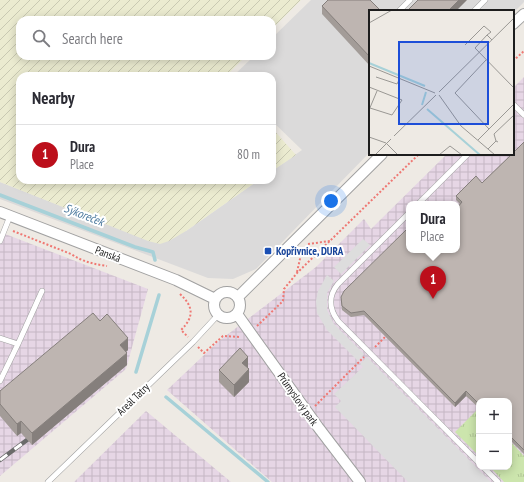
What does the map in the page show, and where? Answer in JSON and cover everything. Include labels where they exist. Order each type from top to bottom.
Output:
[{"type":"street","points":[[514,23],[524,14]]},
{"type":"street","points":[[238,297],[381,155]]},
{"type":"street","name":"Panská","points":[[0,212],[176,280],[215,299]]},
{"type":"street","points":[[226,292],[234,294],[238,297],[241,306],[237,314],[230,318],[221,317],[218,315],[214,308],[215,299],[218,296],[226,292]]},
{"type":"street","name":"Průmyslový park","points":[[237,314],[254,328],[318,427],[360,482]]},
{"type":"lane","points":[[399,10],[410,0]]},
{"type":"lane","points":[[475,10],[485,0]]},
{"type":"lane","points":[[514,107],[524,115]]},
{"type":"lane","points":[[421,201],[467,155]]},
{"type":"lane","points":[[0,241],[10,216]]},
{"type":"lane","points":[[406,216],[338,284],[332,295],[332,309],[334,315],[369,352],[476,460]]},
{"type":"lane","points":[[0,382],[42,291]]},
{"type":"lane","name":"Areál Tatry","points":[[48,482],[193,342],[218,315]]},
{"type":"lane","points":[[0,338],[18,344]]},
{"type":"lane","points":[[486,470],[498,482]]},
{"type":"path","points":[[514,60],[524,51]]},
{"type":"path","points":[[178,293],[189,303],[192,309],[192,316],[181,330],[204,353],[223,336],[238,338],[254,328],[283,301],[284,289],[297,273],[418,155]]},
{"type":"path","points":[[5,228],[71,254],[84,261],[113,268]]},
{"type":"path","points":[[305,247],[309,243],[330,241]]},
{"type":"path","points":[[297,273],[302,250]]},
{"type":"path","points":[[313,408],[385,337]]},
{"type":"shaded area","points":[[311,0],[524,0],[524,2],[514,12],[514,10],[369,10],[369,153],[256,269],[233,279],[208,278],[0,199],[0,182],[110,225],[186,231],[253,184],[276,184],[276,168],[302,150],[276,125],[276,72],[237,72],[250,60],[276,60],[276,34]]},
{"type":"shaded area","points":[[524,77],[524,482],[272,482],[167,390],[219,341],[316,267],[364,219],[371,229],[446,155],[514,155],[514,87]]},
{"type":"shaded area","points":[[0,232],[148,289],[126,369],[0,476]]},
{"type":"shaded area","points":[[363,239],[370,245],[341,274],[334,267]]},
{"type":"shaded area","points":[[327,275],[334,281],[327,293],[327,310],[334,324],[364,354],[358,361],[327,330],[317,313],[316,301],[318,291]]},
{"type":"shaded area","points":[[367,357],[476,467],[476,470],[479,470],[491,482],[408,482],[335,407],[341,401],[334,394],[363,367],[360,364]]},
{"type":"shaded area","points":[[146,411],[231,482],[74,482]]},
{"type":"green space","points":[[0,0],[301,0],[276,25],[276,16],[16,16],[16,60],[242,60],[230,72],[16,72],[16,184],[253,184],[186,231],[169,241],[160,244],[148,241],[0,182]]},
{"type":"green space","points":[[276,132],[296,155],[276,168]]},
{"type":"green space","points":[[476,411],[476,453],[455,432]]},
{"type":"green space","points":[[512,443],[524,456],[524,482],[504,482],[493,470],[512,470]]},
{"type":"building","points":[[328,0],[370,0],[380,10],[369,10],[369,56],[322,6]]},
{"type":"building","points":[[418,0],[459,0],[449,10],[408,10]]},
{"type":"building","points":[[524,142],[524,450],[512,438],[512,398],[476,398],[476,401],[466,391],[455,403],[364,311],[351,313],[342,306],[341,297],[344,291],[406,230],[406,253],[460,253],[460,204],[462,202],[456,196],[476,176],[482,183],[511,155],[514,155],[514,152]]},
{"type":"building","points":[[93,313],[100,321],[107,314],[128,338],[120,345],[127,353],[32,433],[21,421],[17,424],[0,404],[0,391]]},
{"type":"building","points":[[240,348],[248,357],[242,363],[249,369],[234,385],[219,370]]},
{"type":"waterway","name":"Sýkoreček","points":[[0,195],[135,247],[153,252],[155,260]]},
{"type":"waterway","name":"Sýkoreček","points":[[136,372],[159,295]]},
{"type":"waterway","points":[[166,397],[268,482]]},
{"type":"railway","points":[[0,460],[27,440]]},
{"type":"place","name":"Kopřivnice, DURA","points":[[268,251]]},
{"type":"place","name":"Dura","points":[[433,299]]}]
